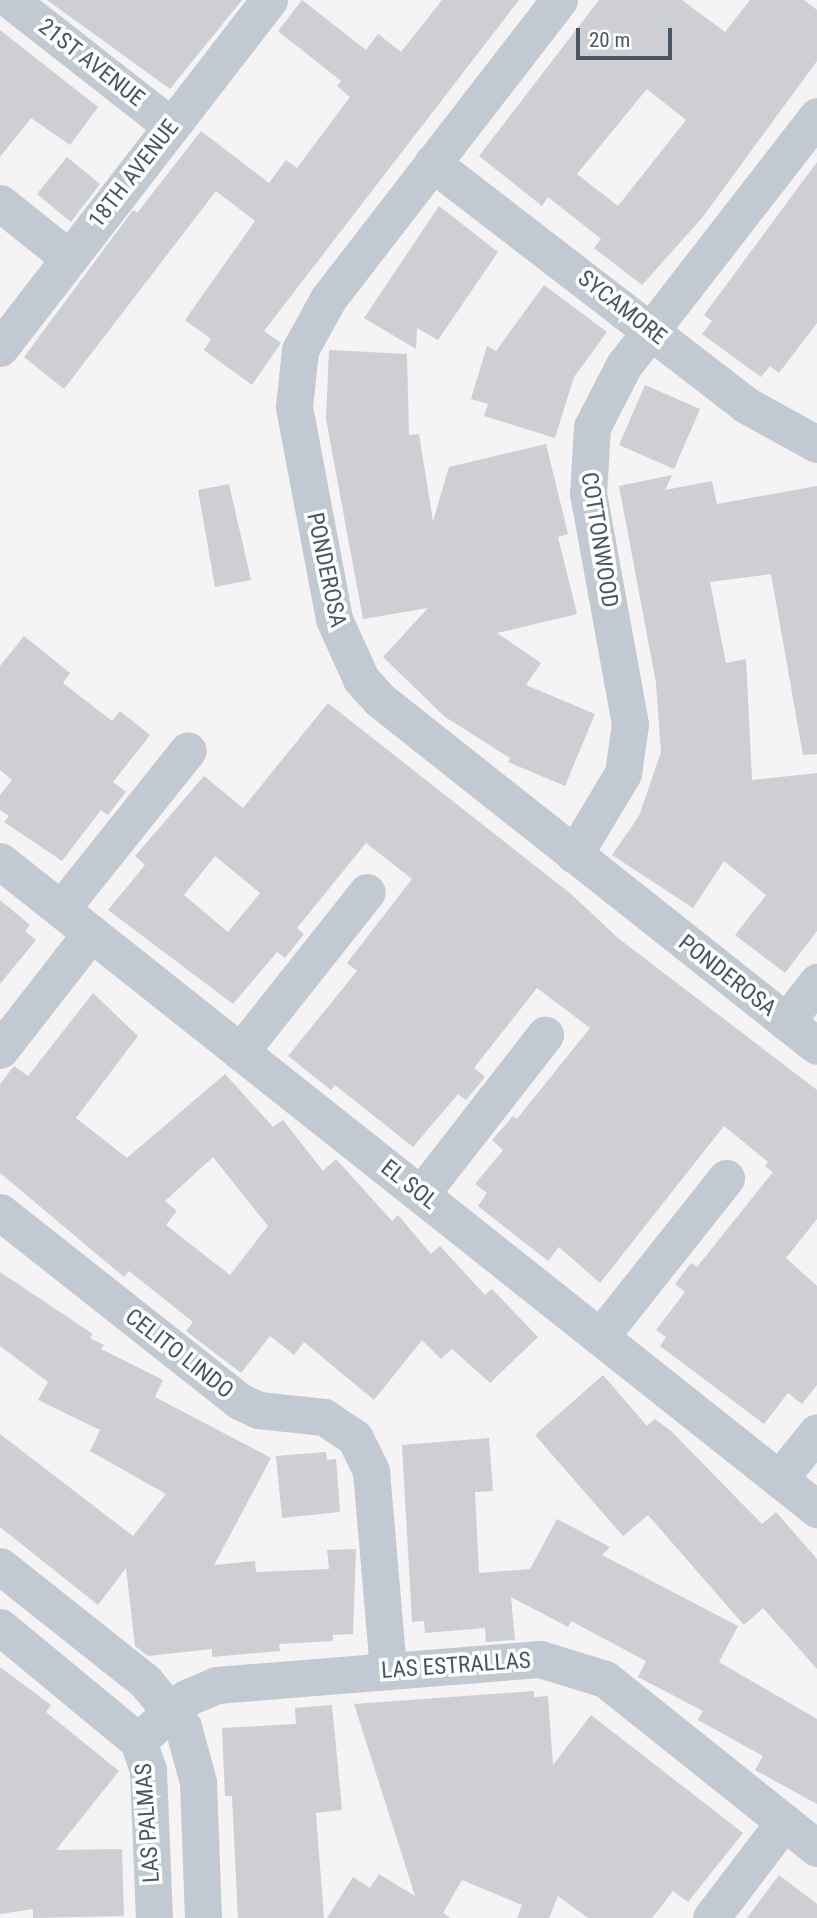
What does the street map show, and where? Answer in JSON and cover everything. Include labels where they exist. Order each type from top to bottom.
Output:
[{"type":"lane","name":"21ST AVENUE","points":[[10,0],[171,126]]},
{"type":"lane","name":"18TH AVENUE","points":[[0,348],[268,0]]},
{"type":"lane","name":"PONDEROSA","points":[[559,0],[316,315],[300,349],[294,407],[334,619],[361,679],[380,700],[817,1046]]},
{"type":"lane","name":"COTTONWOOD","points":[[575,855],[623,773],[630,724],[589,494],[588,449],[611,384],[817,116]]},
{"type":"lane","name":"SYCAMORE","points":[[432,163],[766,419],[817,444]]},
{"type":"lane","points":[[0,203],[69,258]]},
{"type":"lane","points":[[61,909],[188,750]]},
{"type":"lane","name":"EL SOL","points":[[0,861],[817,1509]]},
{"type":"lane","points":[[240,1052],[367,892]]},
{"type":"lane","points":[[0,1049],[91,933]]},
{"type":"lane","points":[[786,1022],[817,982]]},
{"type":"lane","points":[[421,1194],[545,1035]]},
{"type":"lane","points":[[600,1337],[726,1178]]},
{"type":"lane","name":"CELITO LINDO","points":[[0,1212],[239,1401],[258,1410],[324,1417],[355,1438],[371,1471],[388,1671]]},
{"type":"lane","points":[[779,1479],[817,1432]]},
{"type":"lane","points":[[0,1566],[145,1681],[172,1709],[196,1765],[203,1918]]},
{"type":"lane","name":"LAS PALMAS","points":[[0,1627],[138,1741],[148,1770],[154,1918]]},
{"type":"lane","name":"LAS ESTRALLAS","points":[[138,1741],[172,1709],[216,1685],[540,1659],[605,1679],[817,1848]]},
{"type":"lane","points":[[711,1918],[784,1822]]},
{"type":"building","points":[[47,0],[242,0],[170,89]]},
{"type":"building","points":[[302,0],[366,50],[378,34],[401,52],[442,0],[519,0],[264,331],[281,343],[252,385],[204,350],[211,339],[185,320],[255,221],[216,191],[64,389],[24,357],[133,210],[137,213],[201,131],[269,183],[286,160],[297,168],[350,97],[337,86],[341,81],[278,31]]},
{"type":"building","points":[[599,0],[682,0],[725,32],[750,0],[804,0],[817,10],[817,61],[702,218],[642,285],[594,248],[601,239],[548,197],[542,206],[479,156]],"holes":[[[647,89],[686,120],[618,206],[577,174]]]},
{"type":"building","points":[[0,30],[98,107],[70,145],[31,118],[0,157]]},
{"type":"building","points":[[67,157],[100,184],[71,222],[37,194]]},
{"type":"building","points":[[817,162],[817,323],[779,373],[770,366],[761,377],[702,334],[712,321],[704,315]]},
{"type":"building","points":[[439,206],[498,252],[438,340],[417,328],[416,349],[364,318]]},
{"type":"building","points":[[544,285],[607,332],[574,377],[555,438],[484,416],[488,404],[471,399],[487,346],[496,351]]},
{"type":"building","points":[[329,350],[407,354],[409,435],[419,434],[433,521],[449,467],[546,444],[568,534],[558,537],[577,614],[497,633],[541,663],[526,685],[595,714],[565,786],[508,762],[510,758],[445,717],[383,657],[428,608],[363,619],[326,419]]},
{"type":"building","points":[[645,385],[700,409],[674,469],[619,445]]},
{"type":"building","points":[[672,475],[665,490],[712,481],[717,504],[817,486],[817,754],[803,755],[771,574],[710,582],[726,663],[746,659],[752,780],[817,773],[817,931],[785,973],[735,935],[766,895],[724,861],[693,908],[612,855],[639,816],[661,752],[656,683],[619,486]]},
{"type":"building","points":[[229,484],[251,580],[215,587],[198,490]]},
{"type":"building","points":[[24,636],[70,673],[63,683],[112,721],[120,711],[150,735],[113,782],[126,792],[108,815],[101,810],[62,861],[4,822],[9,816],[0,810],[0,795],[12,780],[0,770],[0,666]]},
{"type":"building","points":[[328,703],[571,894],[618,938],[817,1090],[817,1219],[786,1258],[817,1286],[817,1385],[802,1404],[788,1393],[764,1424],[660,1346],[666,1337],[656,1330],[685,1292],[675,1284],[691,1263],[697,1267],[773,1172],[765,1166],[768,1162],[724,1126],[600,1283],[559,1247],[548,1261],[478,1206],[487,1193],[475,1184],[503,1150],[492,1140],[513,1116],[517,1119],[590,1028],[537,988],[474,1068],[485,1077],[466,1100],[458,1094],[413,1147],[335,1085],[331,1090],[288,1056],[357,971],[347,963],[412,879],[366,843],[297,928],[304,934],[285,958],[277,952],[233,1004],[108,910],[145,865],[135,856],[204,776],[243,808]],"holes":[[[215,856],[260,893],[228,932],[184,895]]]},
{"type":"building","points":[[0,900],[30,925],[25,931],[36,940],[0,984]]},
{"type":"building","points":[[93,993],[138,1036],[76,1118],[127,1158],[225,1074],[273,1127],[283,1120],[323,1171],[336,1159],[392,1221],[398,1215],[431,1254],[440,1246],[485,1295],[492,1289],[538,1337],[490,1383],[452,1349],[441,1359],[422,1340],[374,1400],[304,1342],[294,1355],[270,1336],[241,1373],[186,1331],[193,1322],[129,1271],[124,1277],[0,1173],[0,1084],[14,1066],[28,1076]],"holes":[[[213,1157],[268,1226],[230,1275],[166,1225],[177,1211],[165,1201]]]},
{"type":"building","points":[[0,1272],[93,1334],[90,1338],[104,1345],[101,1349],[163,1380],[155,1397],[271,1458],[214,1565],[255,1561],[256,1572],[329,1569],[327,1550],[356,1549],[353,1634],[333,1635],[333,1641],[279,1644],[280,1651],[212,1657],[212,1649],[148,1656],[135,1646],[126,1568],[98,1605],[0,1527],[0,1434],[133,1536],[166,1494],[90,1451],[100,1430],[38,1400],[48,1382],[0,1346]]},
{"type":"building","points":[[603,1375],[647,1426],[655,1419],[671,1431],[762,1524],[776,1512],[817,1559],[817,1669],[763,1608],[744,1625],[648,1515],[623,1536],[535,1435]]},
{"type":"building","points":[[489,1438],[493,1491],[475,1492],[479,1573],[530,1569],[557,1519],[610,1547],[602,1555],[738,1626],[719,1662],[817,1719],[817,1804],[755,1770],[763,1756],[698,1720],[703,1711],[638,1677],[646,1661],[571,1621],[568,1627],[511,1597],[515,1640],[486,1642],[485,1628],[425,1633],[424,1621],[412,1622],[402,1445]]},
{"type":"building","points":[[326,1452],[327,1460],[336,1459],[340,1512],[282,1518],[276,1456]]},
{"type":"building","points":[[0,1667],[51,1705],[46,1712],[119,1771],[56,1850],[122,1849],[124,1916],[33,1918],[33,1909],[0,1914]]},
{"type":"building","points":[[534,1691],[534,1697],[548,1696],[553,1765],[591,1715],[743,1833],[688,1902],[673,1891],[652,1918],[588,1918],[558,1896],[549,1918],[517,1918],[522,1905],[462,1880],[443,1913],[451,1918],[327,1918],[353,1877],[370,1888],[379,1874],[415,1896],[354,1704]]},
{"type":"building","points":[[332,1705],[342,1810],[316,1813],[324,1918],[238,1918],[232,1796],[225,1796],[222,1728],[296,1724],[295,1708]]},
{"type":"building","points":[[779,1875],[817,1904],[817,1918],[747,1918]]}]
